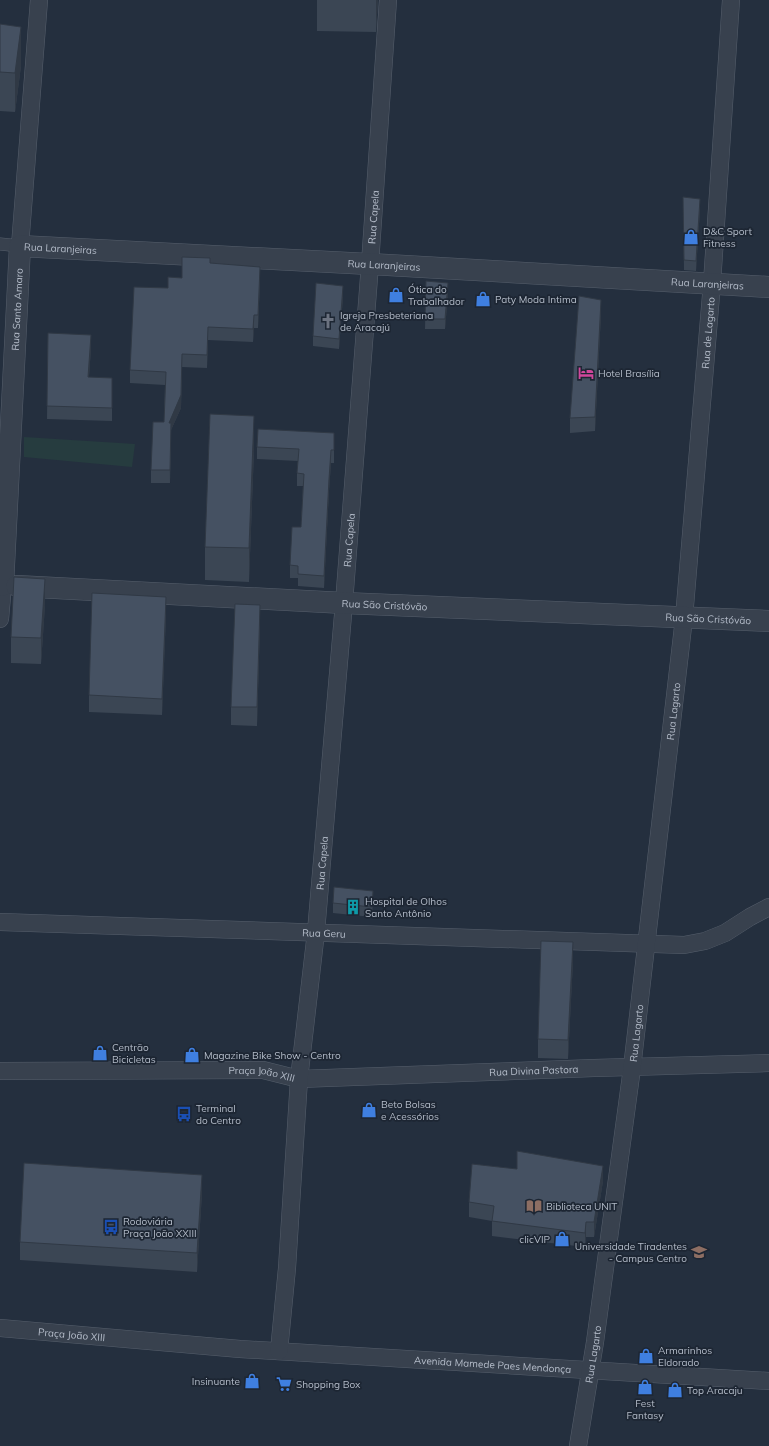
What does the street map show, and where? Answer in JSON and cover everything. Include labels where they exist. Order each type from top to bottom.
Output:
[{"type":"street","name":"Rua Santo Amaro","points":[[0,619],[10,245],[39,0]]},
{"type":"street","name":"Rua Capela","points":[[299,1079],[316,932],[344,603],[370,264],[388,0]]},
{"type":"street","name":"Rua de Lagarto","points":[[684,618],[712,283],[731,0]]},
{"type":"street","name":"Rua Laranjeiras","points":[[10,245],[769,287]]},
{"type":"street","name":"Rua São Cristóvão","points":[[2,585],[344,603],[684,618],[769,620]]},
{"type":"street","name":"Rua Lagarto","points":[[578,1446],[591,1369],[632,1068],[684,618]]},
{"type":"street","name":"Rua Geru","points":[[0,922],[684,945],[705,941],[725,932],[769,907]]},
{"type":"street","name":"Rua Divina Pastora","points":[[299,1079],[769,1063]]},
{"type":"street","name":"Praça João XIII","points":[[0,1071],[263,1070],[299,1079],[279,1351]]},
{"type":"street","name":"Praça João XIII","points":[[0,1328],[240,1348]]},
{"type":"street","name":"Avenida Mamede Paes Mendonça","points":[[240,1348],[769,1380]]},
{"type":"green space","points":[[24,437],[135,444],[132,467],[24,457]]},
{"type":"building","points":[[0,24],[21,27],[15,73],[0,72]]},
{"type":"building","name":"D&C Sport Fitness","points":[[683,197],[700,199],[696,261],[684,260]]},
{"type":"building","points":[[182,257],[210,258],[210,263],[260,267],[258,315],[254,315],[253,329],[208,327],[207,355],[182,354],[181,395],[169,423],[171,423],[170,470],[151,470],[153,422],[164,422],[166,372],[130,370],[134,287],[168,288],[168,277],[182,278]]},
{"type":"building","points":[[426,281],[448,283],[445,319],[425,319]]},
{"type":"building","name":"Igreja Presbeteriana de Aracajú","points":[[316,283],[343,286],[339,339],[313,336]]},
{"type":"building","name":"Hotel Brasília","points":[[579,296],[601,300],[595,417],[570,418]]},
{"type":"building","points":[[48,333],[91,335],[88,377],[112,378],[112,408],[47,406]]},
{"type":"building","points":[[210,414],[254,416],[249,548],[205,547]]},
{"type":"building","points":[[258,429],[334,433],[334,450],[331,450],[324,576],[298,574],[298,566],[290,565],[292,527],[301,527],[304,474],[297,473],[299,449],[257,447]]},
{"type":"building","points":[[14,577],[45,579],[41,638],[11,637]]},
{"type":"building","points":[[92,593],[166,597],[162,699],[89,695]]},
{"type":"building","points":[[235,604],[260,605],[257,707],[231,707]]},
{"type":"building","points":[[334,887],[373,891],[372,907],[333,903]]},
{"type":"building","points":[[541,941],[573,942],[568,1040],[538,1039]]},
{"type":"building","points":[[517,1151],[603,1166],[594,1222],[586,1222],[585,1233],[492,1221],[494,1206],[469,1202],[472,1164],[517,1169]]},
{"type":"building","name":"Rodoviária Praça João XXIII","points":[[24,1163],[202,1175],[197,1253],[20,1242]]},
{"type":"place","name":"D&C Sport Fitness","points":[[691,237]]},
{"type":"place","name":"Ótica do Trabalhador","points":[[396,295]]},
{"type":"place","name":"Paty Moda Intima","points":[[483,299]]},
{"type":"place","name":"Igreja Presbeteriana de Aracajú","points":[[328,321]]},
{"type":"place","name":"Hotel Brasília","points":[[586,373]]},
{"type":"place","name":"Hospital de Olhos Santo Antônio","points":[[353,907]]},
{"type":"place","name":"Centrão Bicicletas","points":[[100,1053]]},
{"type":"place","name":"Magazine Bike Show - Centro","points":[[192,1055]]},
{"type":"place","name":"Beto Bolsas e Acessórios","points":[[369,1110]]},
{"type":"place","name":"Terminal do Centro","points":[[184,1114]]},
{"type":"place","name":"Biblioteca UNIT","points":[[534,1206]]},
{"type":"place","name":"Rodoviária Praça João XXIII","points":[[111,1227]]},
{"type":"place","name":"clicVIP","points":[[562,1239]]},
{"type":"place","name":"Universidade Tiradentes - Campus Centro","points":[[699,1252]]},
{"type":"place","name":"Armarinhos Eldorado","points":[[646,1356]]},
{"type":"place","name":"Insinuante","points":[[252,1381]]},
{"type":"place","name":"Shopping Box","points":[[284,1384]]},
{"type":"place","name":"Fest Fantasy","points":[[645,1387]]},
{"type":"place","name":"Top Aracaju","points":[[675,1390]]}]
